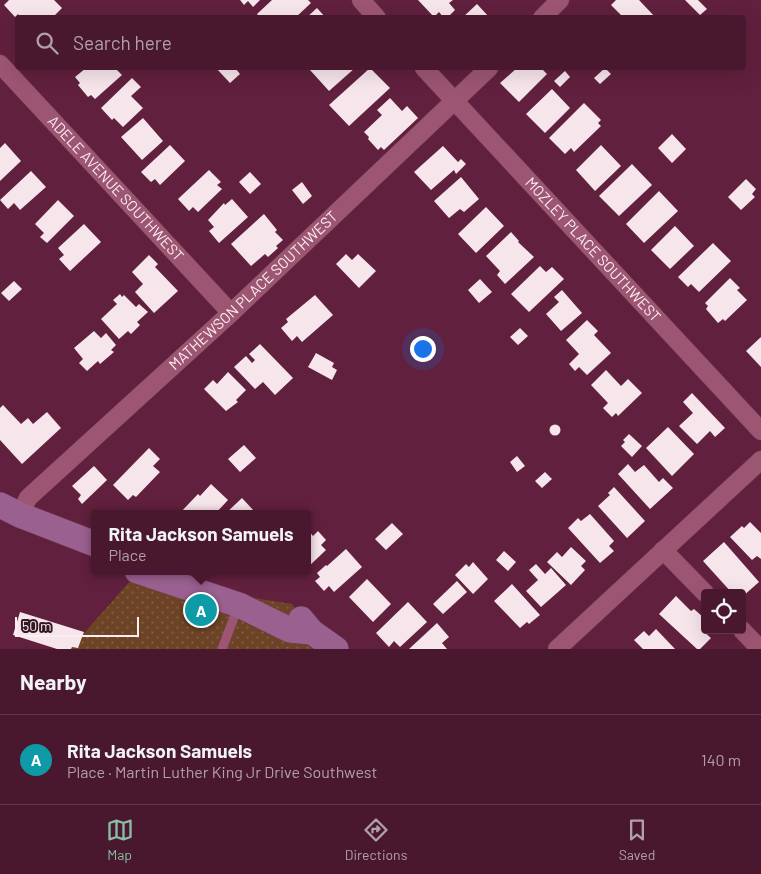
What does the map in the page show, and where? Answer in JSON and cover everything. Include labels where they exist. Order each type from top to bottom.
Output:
[{"type":"main road","points":[[7,513],[91,543]]},
{"type":"main road","points":[[7,513],[29,533],[91,555]]},
{"type":"main road","points":[[149,575],[239,606],[290,630],[312,632]]},
{"type":"main road","points":[[195,575],[230,586],[296,614],[312,632],[336,649]]},
{"type":"street","points":[[361,0],[374,15]]},
{"type":"street","points":[[545,15],[560,0]]},
{"type":"street","name":"ADELE AVENUE SOUTHWEST","points":[[0,64],[231,313]]},
{"type":"street","name":"MOZLEY PLACE SOUTHWEST","points":[[426,70],[761,430]]},
{"type":"street","name":"MATHEWSON PLACE SOUTHWEST","points":[[7,513],[28,498],[231,313],[487,70]]},
{"type":"street","points":[[557,649],[761,460]]},
{"type":"street","points":[[663,550],[701,589]]},
{"type":"street","points":[[746,634],[760,649]]},
{"type":"lane","points":[[222,649],[239,606]]},
{"type":"shaded area","points":[[132,579],[292,604],[327,649],[70,649]]},
{"type":"building","points":[[9,0],[54,0],[62,8],[55,15],[18,14],[15,17],[4,5]]},
{"type":"building","points":[[240,0],[260,0],[253,7],[248,1],[244,5]]},
{"type":"building","points":[[272,0],[308,0],[311,3],[298,15],[257,14]]},
{"type":"building","points":[[418,0],[453,0],[449,3],[455,10],[450,15],[442,15],[439,12],[436,15],[432,15]]},
{"type":"building","points":[[616,0],[639,0],[653,15],[621,15],[611,5]]},
{"type":"building","points":[[685,0],[698,0],[707,9],[700,15]]},
{"type":"building","points":[[477,4],[487,15],[465,15]]},
{"type":"building","points":[[317,8],[323,15],[309,15]]},
{"type":"building","points":[[84,70],[117,70],[122,75],[95,99],[91,95],[88,97],[78,85],[80,83],[75,77]]},
{"type":"building","points":[[218,70],[237,70],[240,74],[230,83]]},
{"type":"building","points":[[310,70],[353,70],[329,91]]},
{"type":"building","points":[[368,70],[372,70],[390,88],[349,126],[329,105]]},
{"type":"building","points":[[515,70],[543,70],[547,74],[519,102],[500,83]]},
{"type":"building","points":[[603,70],[607,70],[611,74],[600,84],[594,78]]},
{"type":"building","points":[[565,71],[570,77],[560,87],[554,81]]},
{"type":"building","points":[[132,78],[141,87],[131,96],[143,108],[123,127],[114,118],[112,120],[101,108]]},
{"type":"building","points":[[552,89],[570,108],[545,133],[526,114]]},
{"type":"building","points":[[390,98],[402,111],[407,106],[418,118],[384,150],[381,147],[378,150],[364,132],[382,115],[377,110]]},
{"type":"building","points":[[584,103],[601,120],[598,123],[601,126],[574,152],[571,148],[565,154],[549,138]]},
{"type":"building","points":[[143,118],[163,141],[142,160],[121,137]]},
{"type":"building","points":[[672,134],[686,149],[672,163],[658,148]]},
{"type":"building","points":[[5,143],[21,161],[0,181],[0,148]]},
{"type":"building","points":[[170,145],[185,161],[160,185],[155,179],[151,182],[141,172]]},
{"type":"building","points":[[601,145],[621,166],[595,191],[576,170]]},
{"type":"building","points":[[443,146],[458,162],[461,159],[466,164],[456,174],[454,170],[431,190],[414,172]]},
{"type":"building","points":[[632,164],[652,185],[619,216],[599,196]]},
{"type":"building","points":[[209,170],[221,182],[217,185],[222,189],[198,212],[193,207],[189,211],[178,199]]},
{"type":"building","points":[[31,171],[46,187],[20,210],[14,203],[8,209],[0,200]]},
{"type":"building","points":[[250,172],[261,184],[250,194],[239,182]]},
{"type":"building","points":[[461,177],[479,199],[464,212],[460,209],[449,218],[434,201]]},
{"type":"building","points":[[746,179],[756,189],[752,194],[755,197],[741,210],[728,197]]},
{"type":"building","points":[[302,182],[312,196],[303,204],[292,190]]},
{"type":"building","points":[[659,191],[678,211],[644,243],[626,224]]},
{"type":"building","points":[[232,199],[248,217],[219,243],[209,231],[214,227],[208,220],[224,203],[225,205]]},
{"type":"building","points":[[58,200],[74,216],[47,243],[40,237],[44,233],[35,224]]},
{"type":"building","points":[[486,207],[504,226],[476,253],[458,234]]},
{"type":"building","points":[[264,214],[277,230],[275,232],[283,240],[276,246],[278,248],[268,257],[265,254],[251,266],[231,244]]},
{"type":"building","points":[[84,224],[101,242],[70,271],[59,259],[64,255],[58,248]]},
{"type":"building","points":[[675,226],[694,246],[670,269],[651,250]]},
{"type":"building","points":[[511,232],[518,242],[534,257],[505,284],[497,275],[500,271],[486,256]]},
{"type":"building","points":[[713,243],[731,261],[699,292],[691,284],[688,287],[678,277]]},
{"type":"building","points":[[346,254],[352,260],[358,254],[376,271],[359,288],[336,264]]},
{"type":"building","points":[[149,255],[158,264],[155,267],[178,291],[154,313],[135,292],[143,284],[132,272]]},
{"type":"building","points":[[540,266],[546,272],[552,267],[564,279],[529,312],[511,294]]},
{"type":"building","points":[[730,278],[740,288],[737,290],[747,300],[725,321],[723,319],[718,323],[706,309],[708,306],[705,303]]},
{"type":"building","points":[[480,279],[492,292],[479,303],[468,290]]},
{"type":"building","points":[[14,281],[22,289],[9,301],[1,293]]},
{"type":"building","points":[[562,290],[582,313],[561,331],[546,314],[559,302],[554,297]]},
{"type":"building","points":[[120,294],[122,297],[124,295],[136,307],[139,304],[148,312],[137,322],[140,325],[131,334],[128,331],[119,339],[101,319],[117,304],[113,300]]},
{"type":"building","points":[[315,295],[333,315],[302,342],[297,336],[292,341],[281,328],[288,322],[286,319]]},
{"type":"building","points":[[587,320],[598,331],[594,335],[611,353],[587,375],[579,367],[575,371],[569,364],[579,354],[566,340]]},
{"type":"building","points":[[520,328],[528,336],[518,345],[510,337]]},
{"type":"building","points":[[94,331],[101,338],[106,333],[116,345],[111,350],[114,352],[100,364],[98,361],[87,371],[79,363],[83,359],[74,348]]},
{"type":"building","points":[[761,337],[761,367],[746,351]]},
{"type":"building","points":[[260,344],[293,378],[275,395],[263,382],[255,389],[234,367],[246,356],[252,363],[255,360],[249,354]]},
{"type":"building","points":[[316,353],[334,363],[332,367],[337,370],[332,380],[308,367]]},
{"type":"building","points":[[606,370],[621,386],[628,379],[642,393],[618,416],[616,413],[612,417],[603,408],[608,403],[591,385]]},
{"type":"building","points":[[228,372],[246,390],[236,400],[238,402],[226,411],[204,389],[213,380],[217,384]]},
{"type":"building","points":[[692,393],[725,428],[715,437],[710,431],[697,444],[679,426],[693,413],[683,402]]},
{"type":"building","points":[[3,405],[21,424],[28,418],[33,424],[47,412],[61,428],[22,464],[0,440],[0,408]]},
{"type":"building","points":[[555,424],[561,430],[555,436],[549,430]]},
{"type":"building","points":[[668,427],[694,454],[672,476],[646,448]]},
{"type":"building","points":[[629,434],[642,446],[632,457],[621,446],[625,442],[623,440]]},
{"type":"building","points":[[244,445],[256,458],[240,472],[228,459]]},
{"type":"building","points":[[149,448],[160,459],[153,466],[160,472],[136,497],[133,495],[128,500],[113,485]]},
{"type":"building","points":[[517,456],[525,466],[517,472],[510,462]]},
{"type":"building","points":[[628,464],[635,472],[644,465],[659,482],[663,478],[673,488],[650,509],[618,474]]},
{"type":"building","points":[[94,466],[107,480],[82,504],[78,499],[81,495],[72,486]]},
{"type":"building","points":[[545,472],[552,479],[542,488],[535,481]]},
{"type":"building","points":[[211,484],[228,500],[219,510],[183,510],[198,494],[200,496]]},
{"type":"building","points":[[614,487],[645,521],[627,538],[598,506],[610,495],[608,493]]},
{"type":"building","points":[[242,498],[253,510],[229,510]]},
{"type":"building","points":[[590,514],[614,541],[609,546],[614,551],[600,563],[568,528],[578,518],[581,521]]},
{"type":"building","points":[[750,522],[761,533],[761,559],[757,556],[752,560],[730,537],[742,526],[744,528]]},
{"type":"building","points":[[392,523],[403,534],[386,550],[375,539]]},
{"type":"building","points":[[318,531],[326,540],[321,545],[326,550],[311,564],[311,534],[313,536]]},
{"type":"building","points":[[724,542],[759,582],[746,593],[746,589],[728,589],[703,561]]},
{"type":"building","points":[[571,547],[586,561],[581,566],[585,570],[571,585],[547,562],[557,552],[562,557]]},
{"type":"building","points":[[346,549],[362,567],[334,592],[329,586],[324,591],[315,581],[320,577],[317,573]]},
{"type":"building","points":[[504,551],[516,562],[508,571],[496,560]]},
{"type":"building","points":[[473,562],[488,579],[473,594],[455,575],[466,564],[469,567]]},
{"type":"building","points":[[536,564],[545,574],[551,568],[566,585],[541,607],[526,591],[538,580],[529,570]]},
{"type":"building","points":[[367,579],[391,604],[373,622],[349,597]]},
{"type":"building","points":[[457,581],[467,592],[443,614],[433,604]]},
{"type":"building","points":[[512,584],[540,615],[529,624],[527,622],[520,628],[494,601]]},
{"type":"building","points":[[676,596],[691,611],[694,609],[701,615],[701,634],[706,634],[711,638],[700,649],[697,649],[659,614]]},
{"type":"building","points":[[408,602],[427,622],[400,647],[394,641],[389,647],[376,633]]},
{"type":"building","points":[[20,612],[84,632],[78,648],[57,649],[13,635]]},
{"type":"building","points":[[437,623],[449,637],[442,643],[447,649],[409,649]]},
{"type":"building","points":[[656,629],[675,649],[643,649],[634,640],[644,631],[649,636]]},
{"type":"place","name":"Rita Jackson Samuels","points":[[201,610]]}]
